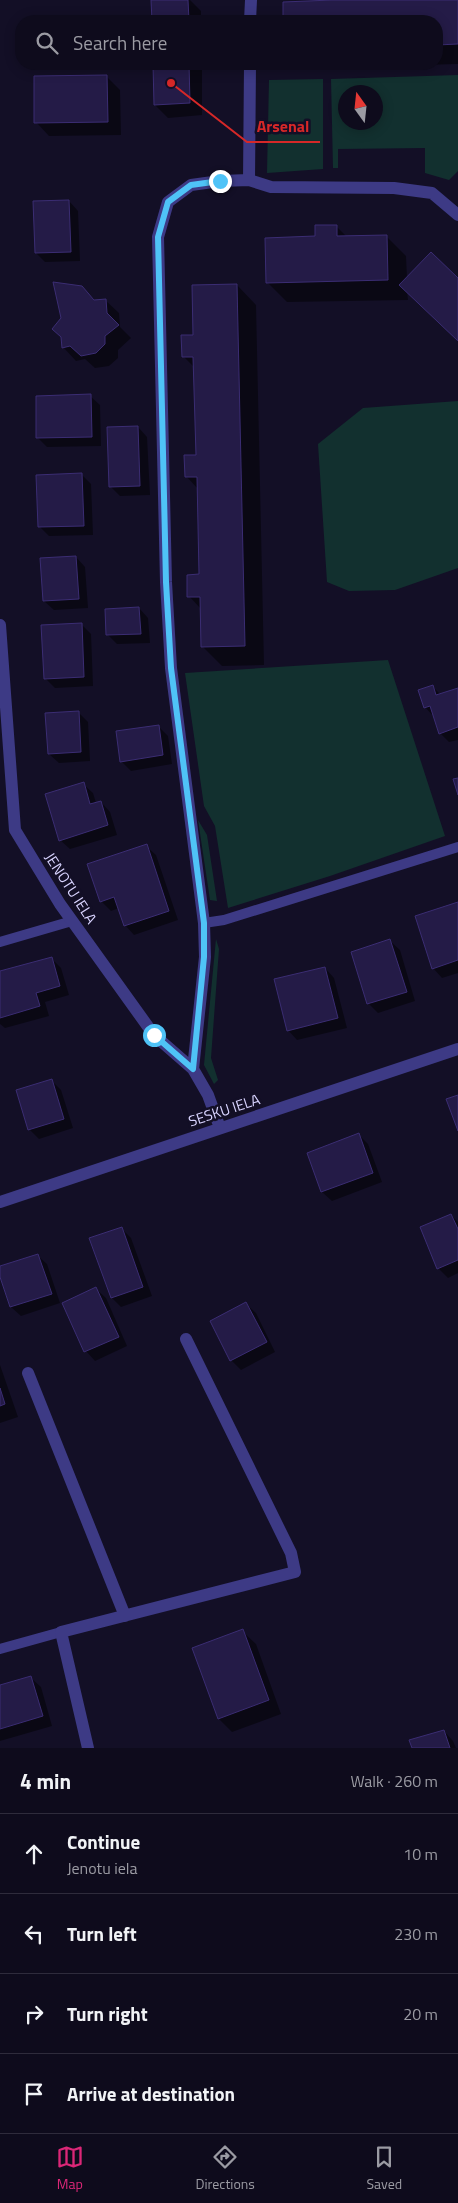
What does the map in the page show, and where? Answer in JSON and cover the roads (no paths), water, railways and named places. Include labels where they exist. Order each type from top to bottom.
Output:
[{"type":"street","points":[[250,15],[251,0]]},
{"type":"street","points":[[249,180],[250,70]]},
{"type":"street","points":[[193,1069],[204,957],[204,923],[171,668],[166,582],[158,237],[168,202],[191,185],[249,180],[271,187],[394,188],[432,193],[458,215]]},
{"type":"street","name":"JENOTU IELA","points":[[0,626],[15,830],[72,921],[154,1035],[193,1069],[208,1095],[220,1128]]},
{"type":"street","name":"SESKU IELA","points":[[0,1202],[458,1049]]},
{"type":"street","points":[[88,1748],[61,1632],[295,1572],[291,1553],[186,1338]]},
{"type":"street","points":[[28,1373],[125,1616]]},
{"type":"lane","points":[[204,923],[224,920],[458,847]]},
{"type":"lane","points":[[0,942],[72,921]]},
{"type":"lane","points":[[0,1649],[61,1632]]},
{"type":"place","name":"Arsenal","points":[[171,83]]}]
